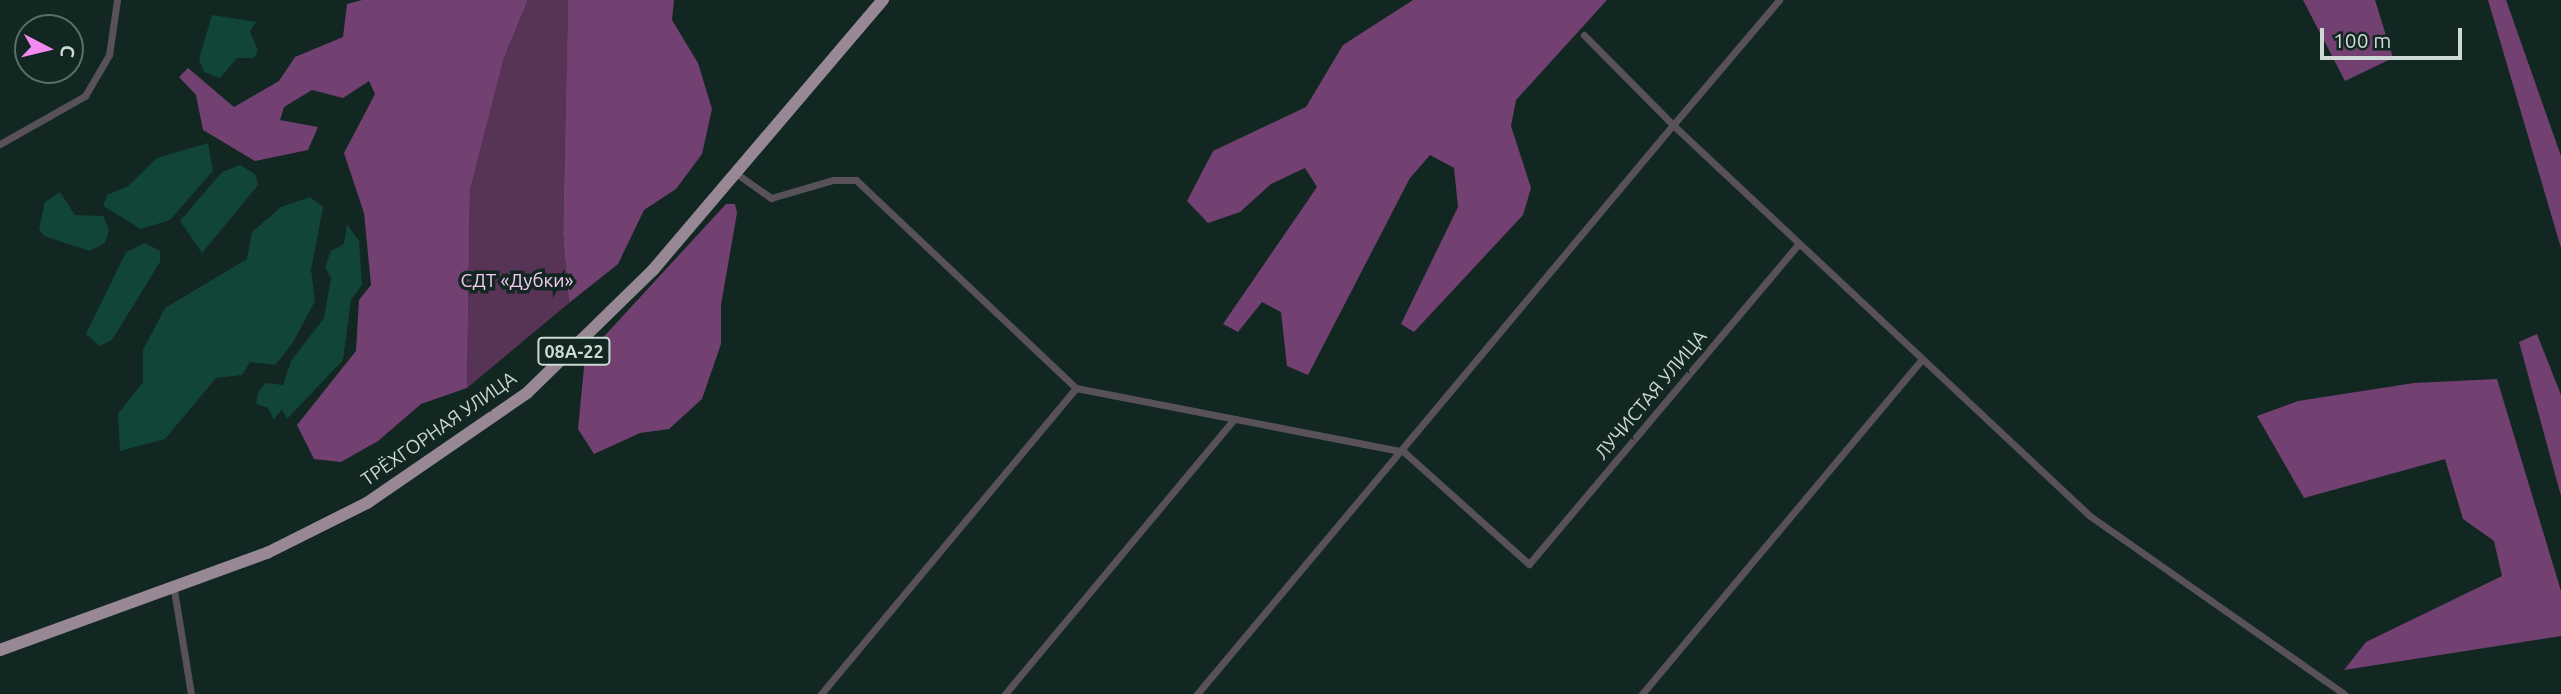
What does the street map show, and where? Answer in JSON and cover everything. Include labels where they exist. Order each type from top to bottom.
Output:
[{"type":"highway","name":"ТРЁХГОРНАЯ УЛИЦА","points":[[0,650],[174,590],[367,503],[527,393],[621,304],[737,174],[883,0]]},
{"type":"street","points":[[0,144],[85,96],[109,55],[117,0]]},
{"type":"street","points":[[1197,694],[1404,452],[1779,0]]},
{"type":"street","points":[[1584,35],[1797,246],[2090,516],[2344,694]]},
{"type":"street","points":[[737,174],[771,198],[838,178],[863,184],[1076,388],[1404,452]]},
{"type":"street","name":"ЛУЧИСТАЯ УЛИЦА","points":[[1404,452],[1529,564],[1797,246]]},
{"type":"street","points":[[1642,694],[1921,360]]},
{"type":"street","points":[[821,694],[1076,388]]},
{"type":"street","points":[[1005,694],[1233,420]]},
{"type":"street","points":[[174,590],[191,694]]},
{"type":"green space","name":"СДТ «Дубки»","points":[[528,0],[568,0],[563,234],[569,303],[467,388],[470,190],[504,58]]},
{"type":"shaded area","points":[[362,0],[528,0],[504,58],[470,190],[467,388],[421,404],[378,441],[341,462],[314,459],[297,425],[356,351],[359,300],[371,285],[364,213],[344,153],[375,94],[369,81],[343,98],[312,90],[284,107],[280,120],[318,127],[308,150],[255,161],[203,130],[196,95],[179,77],[188,68],[234,107],[279,81],[295,57],[343,37],[347,4]]},
{"type":"shaded area","points":[[568,0],[674,0],[672,20],[698,63],[712,109],[702,154],[676,189],[644,210],[618,264],[569,303],[563,234]]},
{"type":"shaded area","points":[[1413,0],[1607,0],[1516,100],[1511,126],[1531,188],[1523,215],[1414,332],[1401,324],[1458,207],[1454,168],[1430,155],[1410,178],[1308,375],[1287,366],[1281,312],[1262,302],[1238,332],[1223,324],[1317,187],[1305,168],[1271,184],[1240,212],[1208,223],[1187,201],[1213,151],[1306,107],[1343,45]]},
{"type":"shaded area","points":[[2303,0],[2375,0],[2393,58],[2345,81]]},
{"type":"shaded area","points":[[2488,0],[2506,0],[2561,156],[2561,248]]},
{"type":"shaded area","points":[[212,15],[256,22],[250,32],[258,50],[254,58],[237,58],[220,78],[204,72],[199,59]]},
{"type":"shaded area","points":[[208,143],[213,171],[170,220],[141,229],[103,206],[107,195],[128,186],[157,158]]},
{"type":"shaded area","points":[[240,165],[255,174],[258,185],[202,253],[180,221],[222,172]]},
{"type":"shaded area","points":[[60,192],[75,215],[103,216],[109,230],[105,243],[90,251],[44,236],[39,229],[45,202]]},
{"type":"shaded area","points":[[310,197],[323,207],[311,270],[315,301],[292,344],[275,365],[250,362],[242,375],[216,378],[165,439],[120,451],[118,414],[143,382],[143,350],[165,308],[247,259],[252,232],[281,207]]},
{"type":"shaded area","points":[[726,204],[735,204],[737,213],[721,305],[721,344],[702,399],[669,429],[640,433],[594,454],[578,429],[585,357]]},
{"type":"shaded area","points":[[347,224],[359,241],[362,285],[351,300],[343,360],[287,419],[282,409],[274,420],[268,408],[256,404],[258,392],[266,383],[283,385],[291,361],[324,318],[331,278],[325,267],[331,251],[344,244]]},
{"type":"shaded area","points":[[145,243],[160,251],[160,262],[112,340],[100,346],[86,334],[126,252]]},
{"type":"shaded area","points":[[2537,334],[2561,395],[2561,496],[2519,342]]},
{"type":"shaded area","points":[[2497,379],[2561,591],[2561,636],[2344,670],[2366,642],[2502,576],[2494,541],[2463,519],[2445,459],[2304,498],[2257,416],[2298,401],[2414,383]]}]
